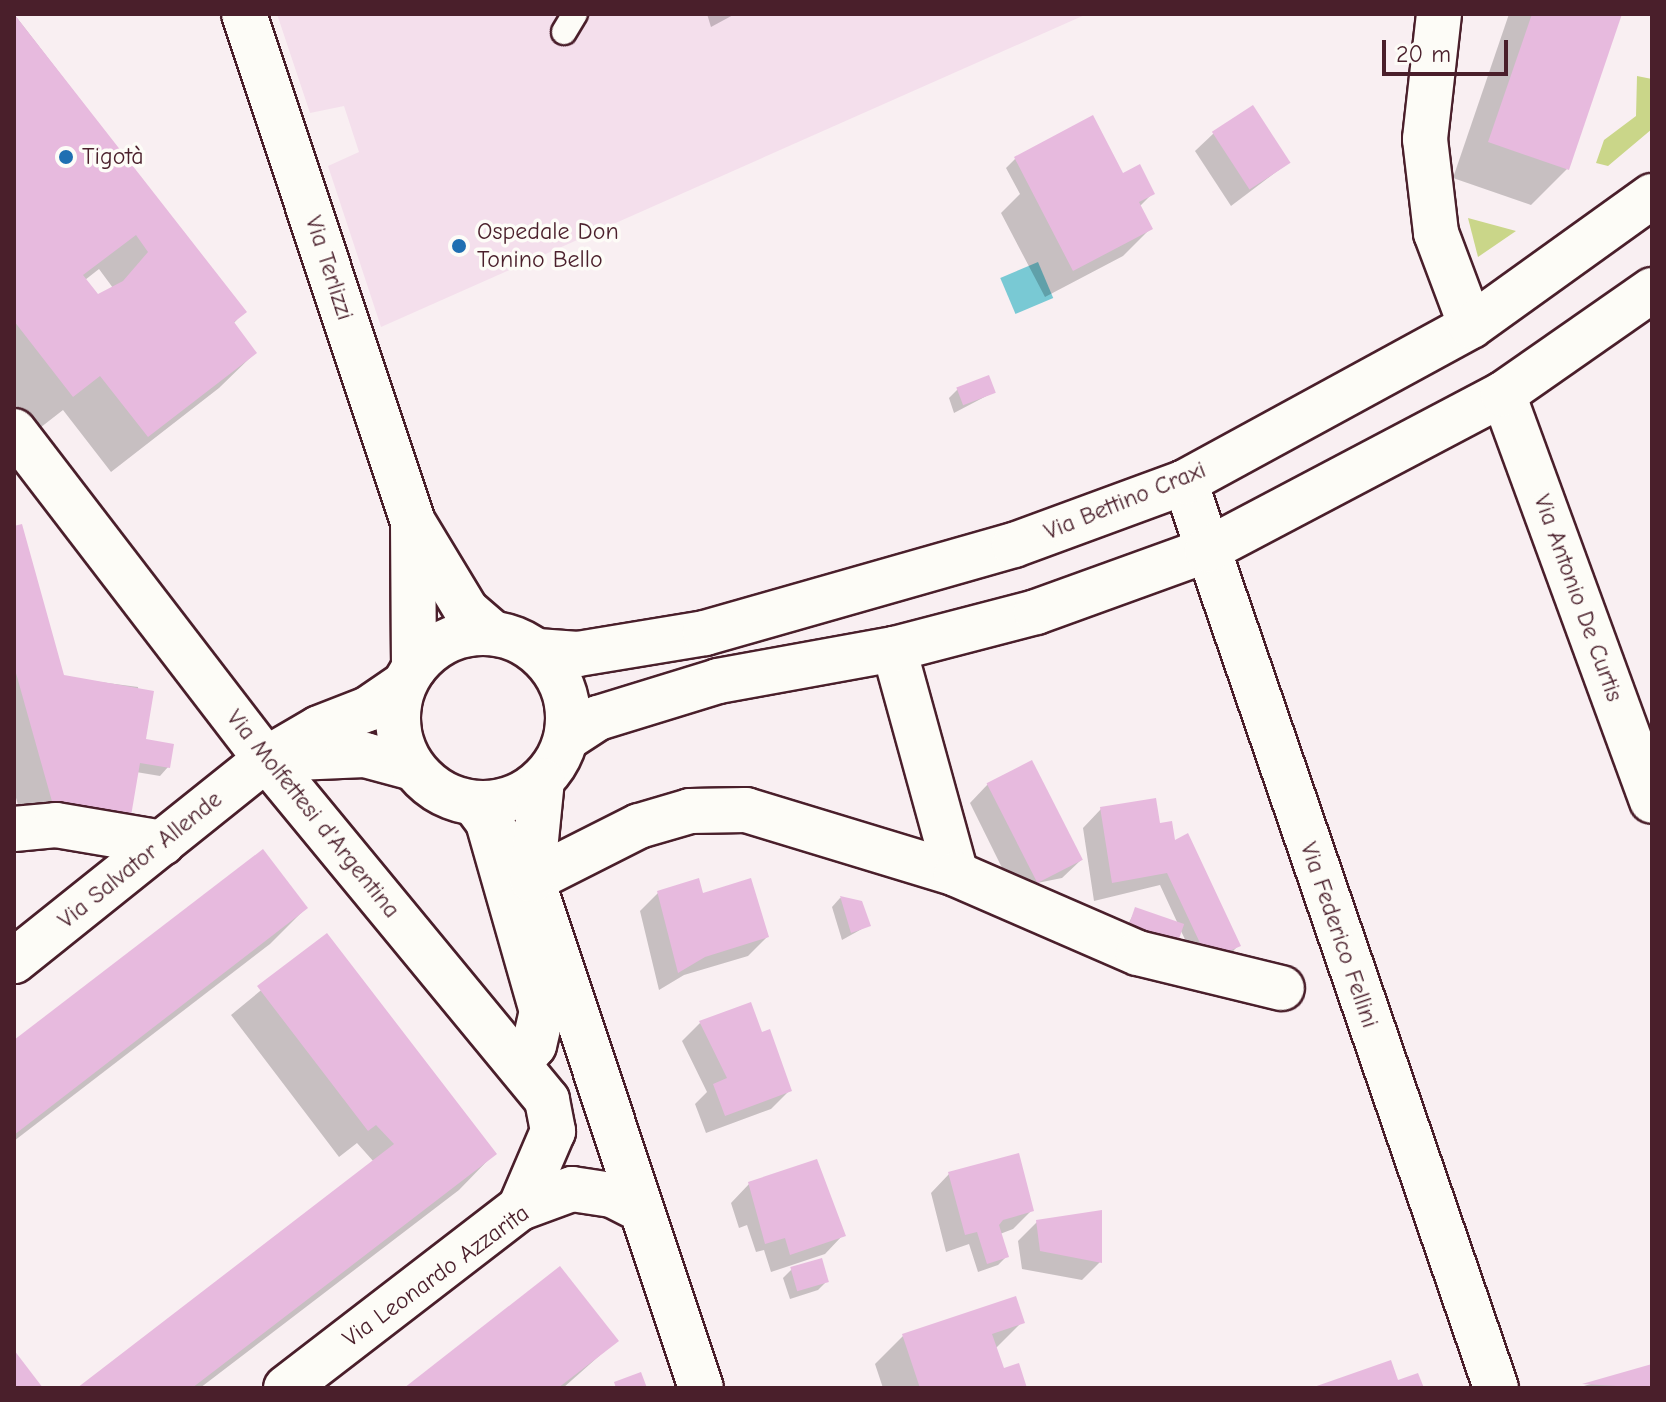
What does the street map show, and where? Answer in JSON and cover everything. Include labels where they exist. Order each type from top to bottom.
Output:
[{"type":"street","name":"Via Terlizzi","points":[[244,14],[413,522],[466,610],[492,633]]},
{"type":"street","points":[[1439,14],[1425,139],[1436,233],[1471,326]]},
{"type":"street","name":"Via Bettino Craxi","points":[[537,651],[578,654],[705,633],[1014,545],[1185,482],[1471,326],[1652,196]]},
{"type":"street","points":[[481,812],[522,794],[542,780],[567,738],[598,718],[718,681],[894,649],[1036,612],[1207,550],[1503,394],[1652,290]]},
{"type":"street","name":"Via Antonio De Curtis","points":[[1503,394],[1652,801]]},
{"type":"street","name":"Via Molfettesi d'Argentina","points":[[14,431],[266,759],[547,1100],[553,1131],[520,1208]]},
{"type":"street","name":"Via Federico Fellini","points":[[1185,482],[1496,1388]]},
{"type":"street","name":"Via Terlizzi","points":[[408,676],[413,522]]},
{"type":"street","points":[[413,768],[397,722],[408,676],[444,642],[467,633],[492,633],[537,651],[564,690],[567,738]]},
{"type":"street","points":[[894,649],[956,874]]},
{"type":"street","name":"Via Salvator Allende","points":[[14,961],[266,759],[319,728],[368,709],[408,676]]},
{"type":"street","points":[[266,759],[365,755],[413,768],[451,798],[481,812],[532,880],[701,1388]]},
{"type":"street","points":[[532,880],[542,780]]},
{"type":"street","points":[[532,880],[639,826],[704,811],[746,810],[956,874],[1138,953],[1282,988]]},
{"type":"street","points":[[481,812],[542,1011],[534,1045],[519,1063]]},
{"type":"street","points":[[14,829],[56,825],[162,843]]},
{"type":"street","name":"Via Leonardo Azzarita","points":[[286,1388],[520,1208],[572,1189],[612,1195],[641,1210]]},
{"type":"shaded area","name":"Ospedale Don Tonino Bello","points":[[277,14],[1087,14],[381,327],[328,166],[359,152],[344,106],[310,113]]},
{"type":"green space","points":[[1637,76],[1652,79],[1652,129],[1608,166],[1596,163],[1604,140],[1636,116]]},
{"type":"green space","points":[[1468,218],[1516,231],[1478,257]]},
{"type":"water","points":[[1038,262],[1053,298],[1015,314],[1000,278]]},
{"type":"building","points":[[14,14],[247,312],[234,322],[257,353],[148,437],[100,376],[73,397],[14,321]],"holes":[[[136,235],[148,252],[123,281],[98,294],[83,275]]]},
{"type":"building","points":[[1532,14],[1622,14],[1569,170],[1488,142]]},
{"type":"building","points":[[1253,105],[1291,163],[1249,190],[1212,132]]},
{"type":"building","points":[[1093,115],[1123,173],[1140,164],[1155,194],[1139,202],[1153,229],[1073,271],[1014,157]]},
{"type":"building","points":[[989,375],[996,393],[963,405],[956,388]]},
{"type":"building","points":[[22,524],[64,675],[154,691],[146,739],[174,744],[170,768],[140,763],[131,816],[53,805],[14,666],[14,526]]},
{"type":"building","points":[[1032,760],[1083,860],[1037,883],[987,783]]},
{"type":"building","points":[[1156,798],[1160,823],[1172,821],[1175,840],[1188,833],[1241,946],[1208,960],[1167,873],[1112,883],[1100,807]]},
{"type":"building","points":[[263,849],[308,908],[14,1135],[14,1040]]},
{"type":"building","points":[[699,878],[703,893],[751,878],[769,937],[705,957],[678,973],[657,891]]},
{"type":"building","points":[[840,896],[862,901],[871,926],[851,933]]},
{"type":"building","points":[[1135,907],[1184,924],[1175,951],[1126,934]]},
{"type":"building","points":[[327,933],[497,1154],[192,1388],[77,1388],[394,1144],[376,1125],[368,1131],[257,986]]},
{"type":"building","points":[[751,1002],[762,1032],[770,1029],[792,1091],[725,1116],[713,1084],[727,1078],[699,1021]]},
{"type":"building","points":[[1019,1153],[1034,1211],[1003,1220],[999,1225],[1009,1257],[987,1264],[977,1232],[965,1235],[948,1172]]},
{"type":"building","points":[[817,1159],[846,1236],[790,1255],[785,1238],[765,1244],[748,1182]]},
{"type":"building","points":[[1102,1210],[1102,1263],[1040,1251],[1036,1220]]},
{"type":"building","points":[[822,1258],[829,1282],[797,1291],[790,1267]]},
{"type":"building","points":[[560,1266],[619,1341],[558,1388],[404,1388]]},
{"type":"building","points":[[1016,1296],[1025,1323],[992,1334],[1004,1368],[1019,1363],[1027,1388],[920,1388],[902,1334]]},
{"type":"building","points":[[14,1350],[43,1388],[14,1388]]},
{"type":"building","points":[[1391,1360],[1398,1380],[1418,1373],[1424,1388],[1311,1388]]},
{"type":"building","points":[[1652,1364],[1652,1388],[1582,1384]]},
{"type":"building","points":[[641,1372],[647,1388],[616,1388],[614,1382]]},
{"type":"place","name":"Tigotà","points":[[66,157]]},
{"type":"place","name":"Ospedale Don Tonino Bello","points":[[459,246]]}]
